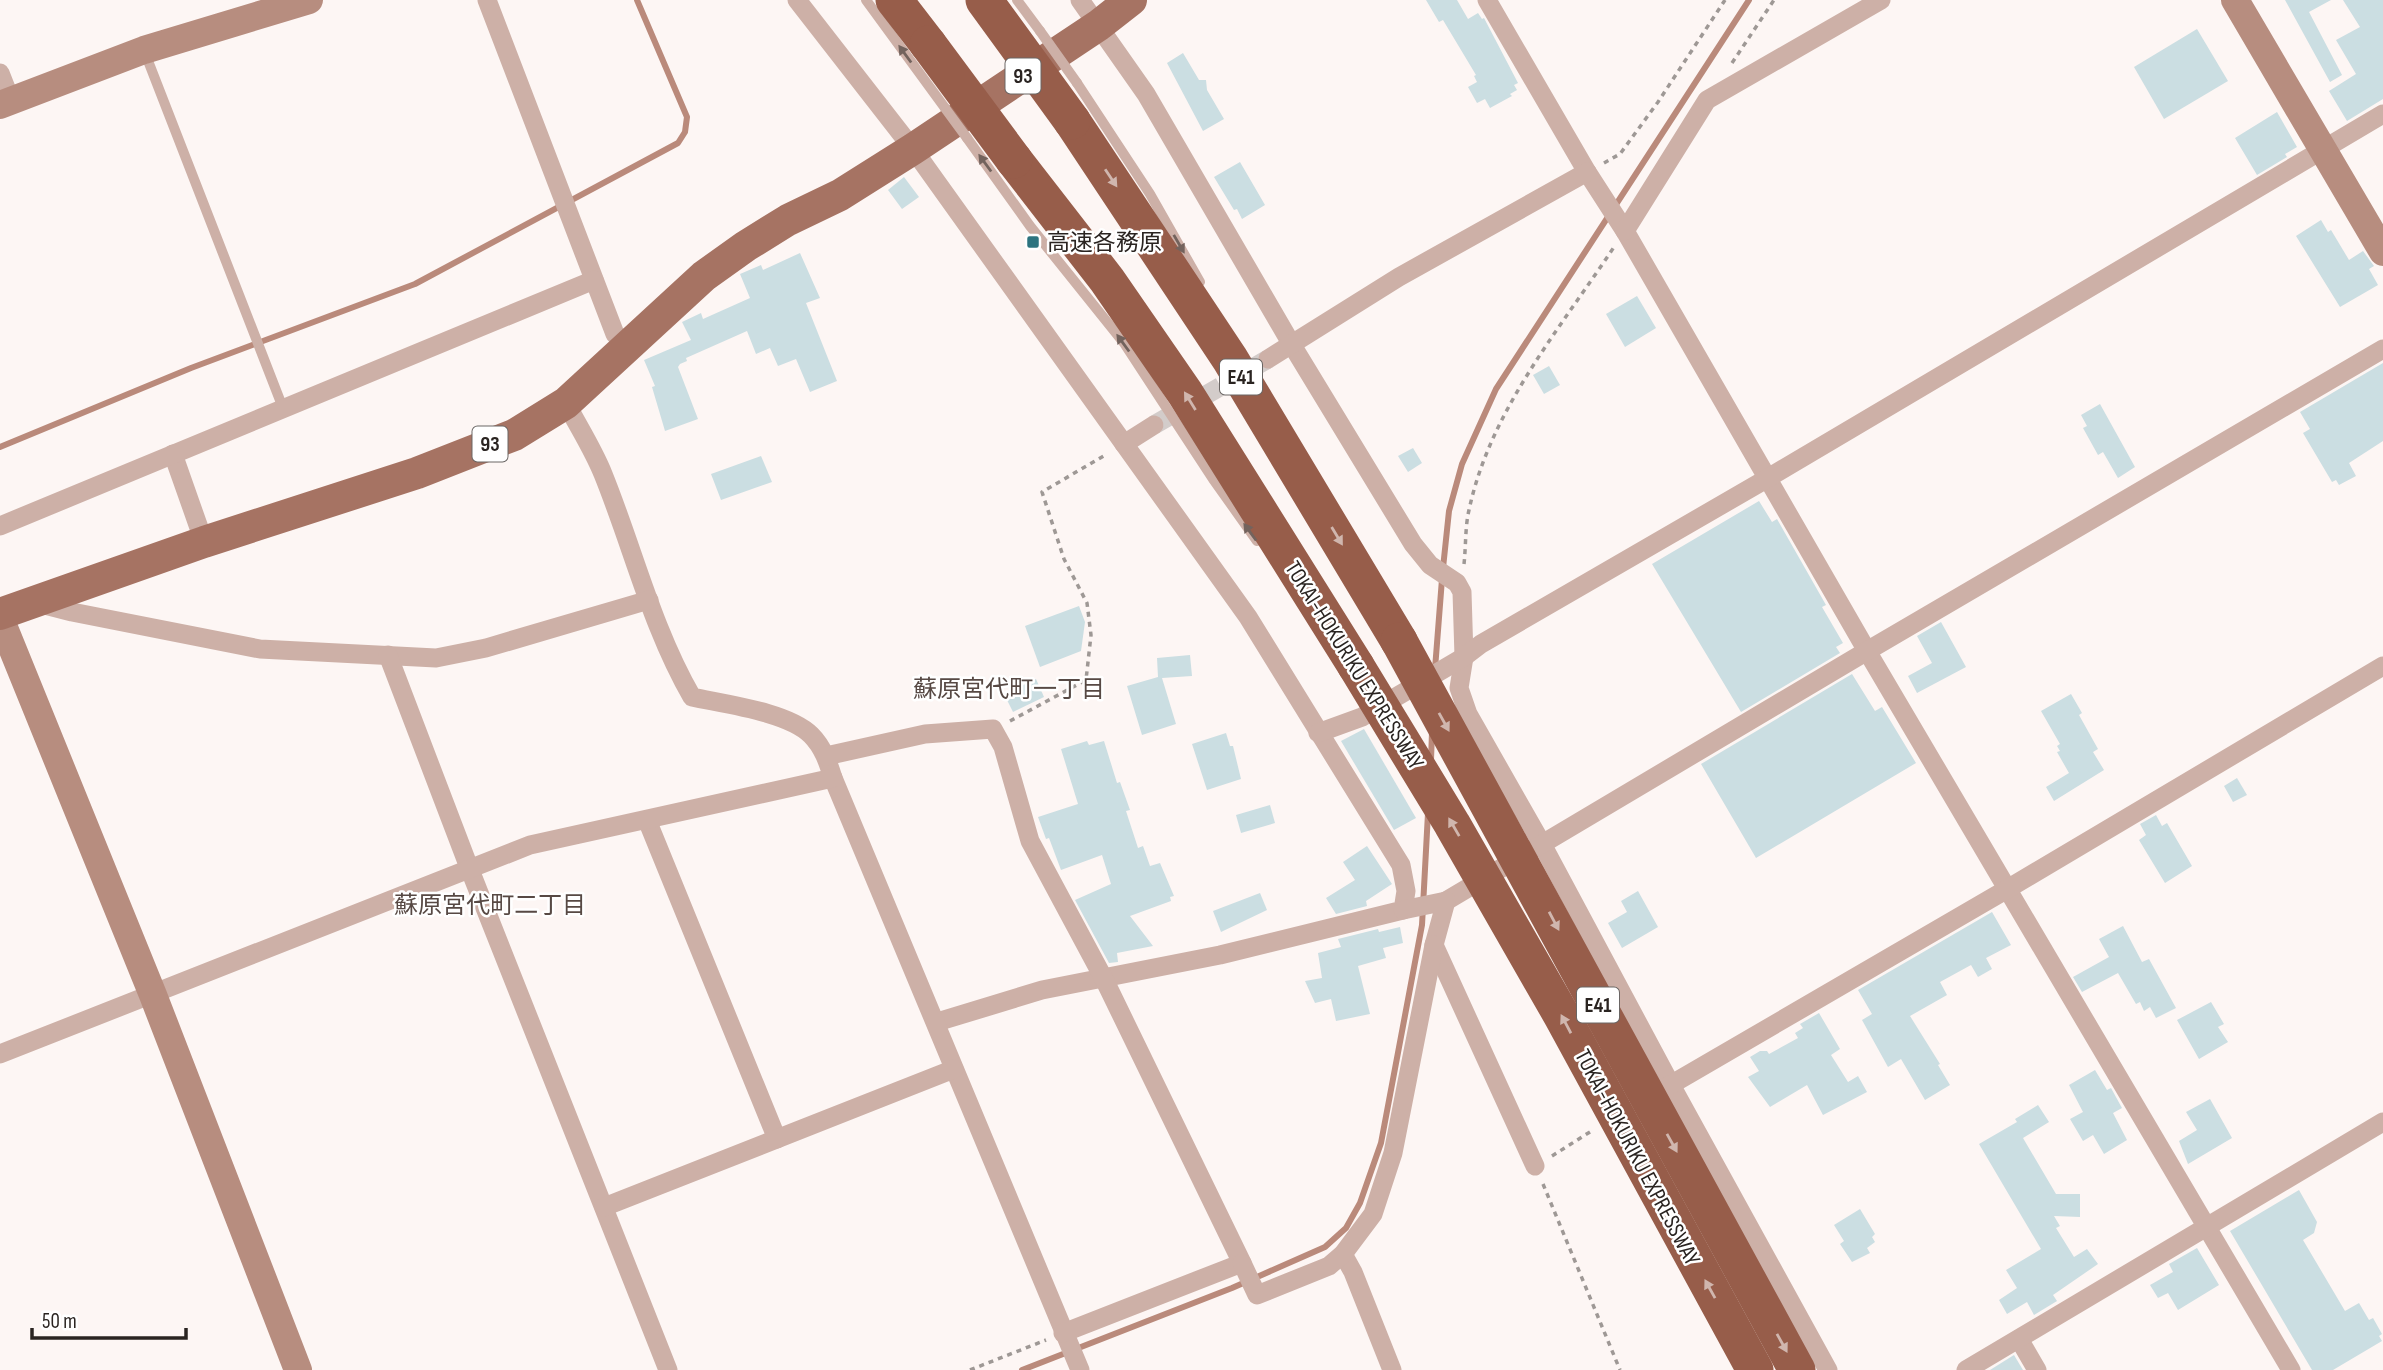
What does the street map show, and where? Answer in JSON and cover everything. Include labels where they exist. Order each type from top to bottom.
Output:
[{"type":"highway","name":"TOKAI-HOKURIKU EXPRESSWAY","points":[[894,0],[1107,280],[1178,382],[1452,824],[1541,980],[1755,1370]]},
{"type":"highway","name":"TOKAI-HOKURIKU EXPRESSWAY","points":[[984,0],[1072,121],[1208,325],[1399,640],[1797,1370]]},
{"type":"main road","name":"93","points":[[0,616],[204,542],[417,473],[514,435],[566,403],[704,276],[746,246],[788,219],[840,195],[913,149],[1131,0]]},
{"type":"street","points":[[0,73],[6,103],[144,50],[306,0]]},
{"type":"street","points":[[487,0],[615,334],[630,346]]},
{"type":"street","points":[[797,0],[913,149],[1248,617],[1401,865],[1409,909]]},
{"type":"street","points":[[1080,0],[1146,94],[1292,345],[1413,544],[1430,565],[1459,588],[1457,661],[1459,688],[1468,714],[1828,1370]]},
{"type":"street","points":[[1487,0],[2291,1370]]},
{"type":"street","points":[[1621,226],[1707,100],[1881,0]]},
{"type":"street","points":[[2235,0],[2383,252]]},
{"type":"street","points":[[1318,733],[1362,717],[1481,644],[1768,478],[2383,114]]},
{"type":"street","points":[[1268,359],[1399,276],[1587,172]]},
{"type":"street","points":[[0,526],[594,280]]},
{"type":"street","points":[[937,1022],[1042,990],[1220,955],[1443,902],[2383,349]]},
{"type":"street","points":[[566,403],[602,471],[649,600],[681,679],[692,697],[771,714],[810,734],[827,756],[833,778],[937,1022],[1078,1366]]},
{"type":"street","points":[[1124,444],[1154,425]]},
{"type":"street","points":[[173,454],[204,542]]},
{"type":"street","points":[[33,602],[260,649],[436,658],[486,648],[649,600]]},
{"type":"street","points":[[0,616],[153,995],[298,1370]]},
{"type":"street","points":[[388,655],[668,1370]]},
{"type":"street","points":[[1596,1129],[2383,666]]},
{"type":"street","points":[[827,756],[925,734],[993,729],[1003,747],[1030,841],[1104,979],[1257,1296],[1329,1266],[1343,1254],[1373,1214],[1393,1153],[1443,902]]},
{"type":"street","points":[[0,1054],[530,845],[833,778]]},
{"type":"street","points":[[647,820],[777,1139]]},
{"type":"street","points":[[1434,946],[1535,1166]]},
{"type":"street","points":[[604,1207],[954,1069]]},
{"type":"street","points":[[1966,1370],[2383,1122]]},
{"type":"street","points":[[1343,1254],[1353,1272],[1392,1370]]},
{"type":"street","points":[[1063,1333],[1248,1275]]},
{"type":"street","points":[[2019,1339],[2037,1370]]},
{"type":"lane","points":[[866,0],[1030,226],[1124,343],[1213,480],[1264,551]]},
{"type":"lane","points":[[1017,0],[1077,83],[1150,194],[1204,289]]},
{"type":"lane","points":[[144,50],[283,408]]},
{"type":"lane","points":[[1244,361],[1290,458]]},
{"type":"lane","points":[[1295,592],[1348,654]]},
{"type":"path","points":[[1587,172],[1620,154],[1658,102],[1725,0]]},
{"type":"path","points":[[1707,100],[1773,0]]},
{"type":"path","points":[[1459,588],[1468,511],[1491,438],[1621,226]]},
{"type":"path","points":[[993,729],[1086,680],[1091,635],[1087,603],[1064,559],[1042,492],[1124,444]]},
{"type":"path","points":[[1596,1129],[1535,1166],[1620,1370]]},
{"type":"path","points":[[970,1370],[1063,1333]]},
{"type":"building","points":[[1426,0],[1457,0],[1468,19],[1478,13],[1484,18],[1518,83],[1514,85],[1517,90],[1510,94],[1512,96],[1490,108],[1485,99],[1477,103],[1468,87],[1477,82],[1474,76],[1476,75],[1443,20],[1439,22]]},
{"type":"building","points":[[2285,0],[2331,0],[2309,12],[2342,75],[2330,82]]},
{"type":"building","points":[[2343,0],[2383,0],[2383,99],[2347,121],[2329,91],[2356,74],[2336,40],[2360,27]]},
{"type":"building","points":[[2197,29],[2228,81],[2164,119],[2134,67]]},
{"type":"building","points":[[1183,53],[1199,80],[1206,80],[1207,90],[1224,119],[1203,131],[1167,63]]},
{"type":"building","points":[[2277,112],[2297,147],[2285,154],[2287,157],[2257,175],[2235,138]]},
{"type":"building","points":[[1240,162],[1265,205],[1242,219],[1214,177]]},
{"type":"building","points":[[904,177],[919,197],[902,209],[888,190]]},
{"type":"building","points":[[2321,220],[2328,232],[2331,230],[2349,260],[2363,251],[2374,266],[2369,269],[2378,285],[2340,307],[2296,236]]},
{"type":"building","points":[[800,253],[820,298],[806,303],[837,381],[810,392],[796,359],[778,366],[770,348],[756,354],[747,331],[686,358],[687,361],[680,364],[678,367],[698,419],[665,431],[652,387],[655,386],[644,360],[691,340],[682,322],[701,313],[703,319],[750,298],[740,274],[761,265],[763,270]]},
{"type":"building","points":[[1637,296],[1656,328],[1625,347],[1606,314]]},
{"type":"building","points":[[2383,363],[2383,441],[2349,463],[2356,476],[2339,485],[2336,480],[2332,482],[2303,433],[2310,429],[2300,412]]},
{"type":"building","points":[[1549,366],[1560,385],[1544,394],[1533,375]]},
{"type":"building","points":[[2100,404],[2135,467],[2118,478],[2103,452],[2098,455],[2083,428],[2087,426],[2081,415]]},
{"type":"building","points":[[1413,448],[1422,463],[1408,472],[1398,456]]},
{"type":"building","points":[[761,456],[772,482],[721,500],[711,474]]},
{"type":"building","points":[[1759,501],[1772,522],[1777,519],[1826,605],[1822,607],[1843,643],[1836,647],[1840,653],[1741,712],[1652,564]]},
{"type":"building","points":[[1079,606],[1085,622],[1081,651],[1040,667],[1025,626]]},
{"type":"building","points":[[1941,622],[1966,667],[1917,693],[1908,676],[1932,663],[1917,636]]},
{"type":"building","points":[[1190,655],[1192,676],[1162,678],[1176,724],[1142,735],[1127,686],[1158,677],[1157,658]]},
{"type":"building","points":[[1852,674],[1875,711],[1882,707],[1916,763],[1756,858],[1701,764]]},
{"type":"building","points":[[1036,679],[1044,697],[1013,712],[1004,694]]},
{"type":"building","points":[[2071,694],[2098,749],[2093,752],[2104,770],[2054,801],[2046,787],[2069,773],[2057,752],[2060,751],[2057,746],[2060,744],[2041,711]]},
{"type":"building","points":[[1364,729],[1416,818],[1394,830],[1341,741]]},
{"type":"building","points":[[1226,733],[1230,746],[1233,746],[1241,779],[1207,790],[1192,744]]},
{"type":"building","points":[[1087,741],[1089,745],[1104,741],[1117,783],[1120,782],[1130,810],[1126,811],[1138,848],[1143,846],[1150,866],[1160,863],[1174,896],[1170,897],[1171,901],[1130,916],[1153,946],[1117,953],[1118,962],[1109,963],[1075,900],[1111,884],[1102,855],[1061,870],[1038,817],[1078,804],[1061,749]]},
{"type":"building","points":[[2237,778],[2247,795],[2233,802],[2224,786]]},
{"type":"building","points":[[1270,805],[1275,823],[1241,833],[1236,815]]},
{"type":"building","points":[[2156,815],[2162,826],[2167,823],[2192,866],[2165,883],[2139,840],[2146,835],[2140,824]]},
{"type":"building","points":[[1367,846],[1392,884],[1366,901],[1367,906],[1336,914],[1326,898],[1355,880],[1343,862]]},
{"type":"building","points":[[1638,891],[1658,927],[1622,948],[1608,923],[1627,912],[1621,901]]},
{"type":"building","points":[[1260,893],[1267,910],[1221,932],[1213,911]]},
{"type":"building","points":[[1992,912],[2011,945],[1986,958],[1992,969],[1978,977],[1971,965],[1940,982],[1947,995],[1910,1016],[1950,1085],[1925,1100],[1901,1059],[1888,1067],[1862,1020],[1872,1014],[1858,990]]},
{"type":"building","points":[[2123,926],[2142,962],[2149,959],[2176,1008],[2156,1018],[2150,1007],[2144,1011],[2140,1002],[2136,1004],[2118,973],[2082,992],[2073,977],[2109,957],[2099,939]]},
{"type":"building","points":[[1400,927],[1403,943],[1383,948],[1386,958],[1358,966],[1370,1014],[1336,1021],[1331,999],[1315,1003],[1305,981],[1322,978],[1318,953],[1341,947],[1338,939],[1378,929],[1379,932]]},
{"type":"building","points":[[2211,1002],[2224,1024],[2218,1027],[2228,1042],[2199,1059],[2177,1020]]},
{"type":"building","points":[[1819,1013],[1840,1049],[1831,1055],[1848,1082],[1858,1076],[1867,1092],[1823,1115],[1807,1085],[1770,1107],[1748,1077],[1759,1071],[1750,1057],[1760,1051],[1767,1051],[1769,1054],[1798,1038],[1795,1033],[1803,1028],[1800,1024]]},
{"type":"building","points":[[2095,1070],[2107,1090],[2111,1088],[2122,1108],[2113,1113],[2127,1140],[2104,1154],[2093,1135],[2083,1141],[2070,1119],[2083,1112],[2069,1085]]},
{"type":"building","points":[[2210,1099],[2232,1138],[2188,1164],[2179,1141],[2197,1130],[2186,1112]]},
{"type":"building","points":[[2038,1105],[2049,1122],[2023,1138],[2056,1194],[2080,1194],[2080,1217],[2054,1216],[2060,1226],[2056,1228],[2074,1257],[2087,1249],[2098,1264],[2053,1295],[2057,1301],[2034,1315],[2027,1302],[2007,1314],[1999,1300],[2017,1288],[2006,1270],[2041,1249],[1979,1144],[2017,1122],[2015,1119]]},
{"type":"building","points":[[2299,1190],[2317,1222],[2314,1233],[2303,1240],[2345,1311],[2359,1303],[2369,1320],[2373,1318],[2382,1334],[2379,1336],[2382,1341],[2333,1370],[2312,1370],[2230,1231]]},
{"type":"building","points":[[1860,1209],[1875,1234],[1872,1237],[1875,1242],[1867,1248],[1870,1253],[1852,1262],[1840,1244],[1844,1241],[1834,1225]]},
{"type":"building","points":[[2197,1248],[2219,1285],[2178,1310],[2168,1293],[2158,1298],[2150,1285],[2173,1272],[2169,1264]]},
{"type":"building","points":[[2014,1355],[2023,1370],[1990,1370]]},
{"type":"waterway","points":[[0,447],[191,368],[415,284],[678,143],[685,132],[687,117],[637,0]]},
{"type":"waterway","points":[[1443,568],[1449,511],[1462,464],[1496,389],[1749,0]]},
{"type":"waterway","points":[[1435,669],[1442,579]]},
{"type":"waterway","points":[[1431,760],[1432,732]]},
{"type":"waterway","points":[[1022,1370],[1232,1288],[1325,1247],[1346,1228],[1360,1203],[1381,1143],[1422,925],[1428,813]]},
{"type":"tunnel","points":[[1154,425],[1268,359]]},
{"type":"place","name":"高速各務原","points":[[1033,242]]},
{"type":"district","name":"蘇原宮代町一丁目","points":[[1009,689]]},
{"type":"district","name":"蘇原宮代町二丁目","points":[[490,905]]}]
